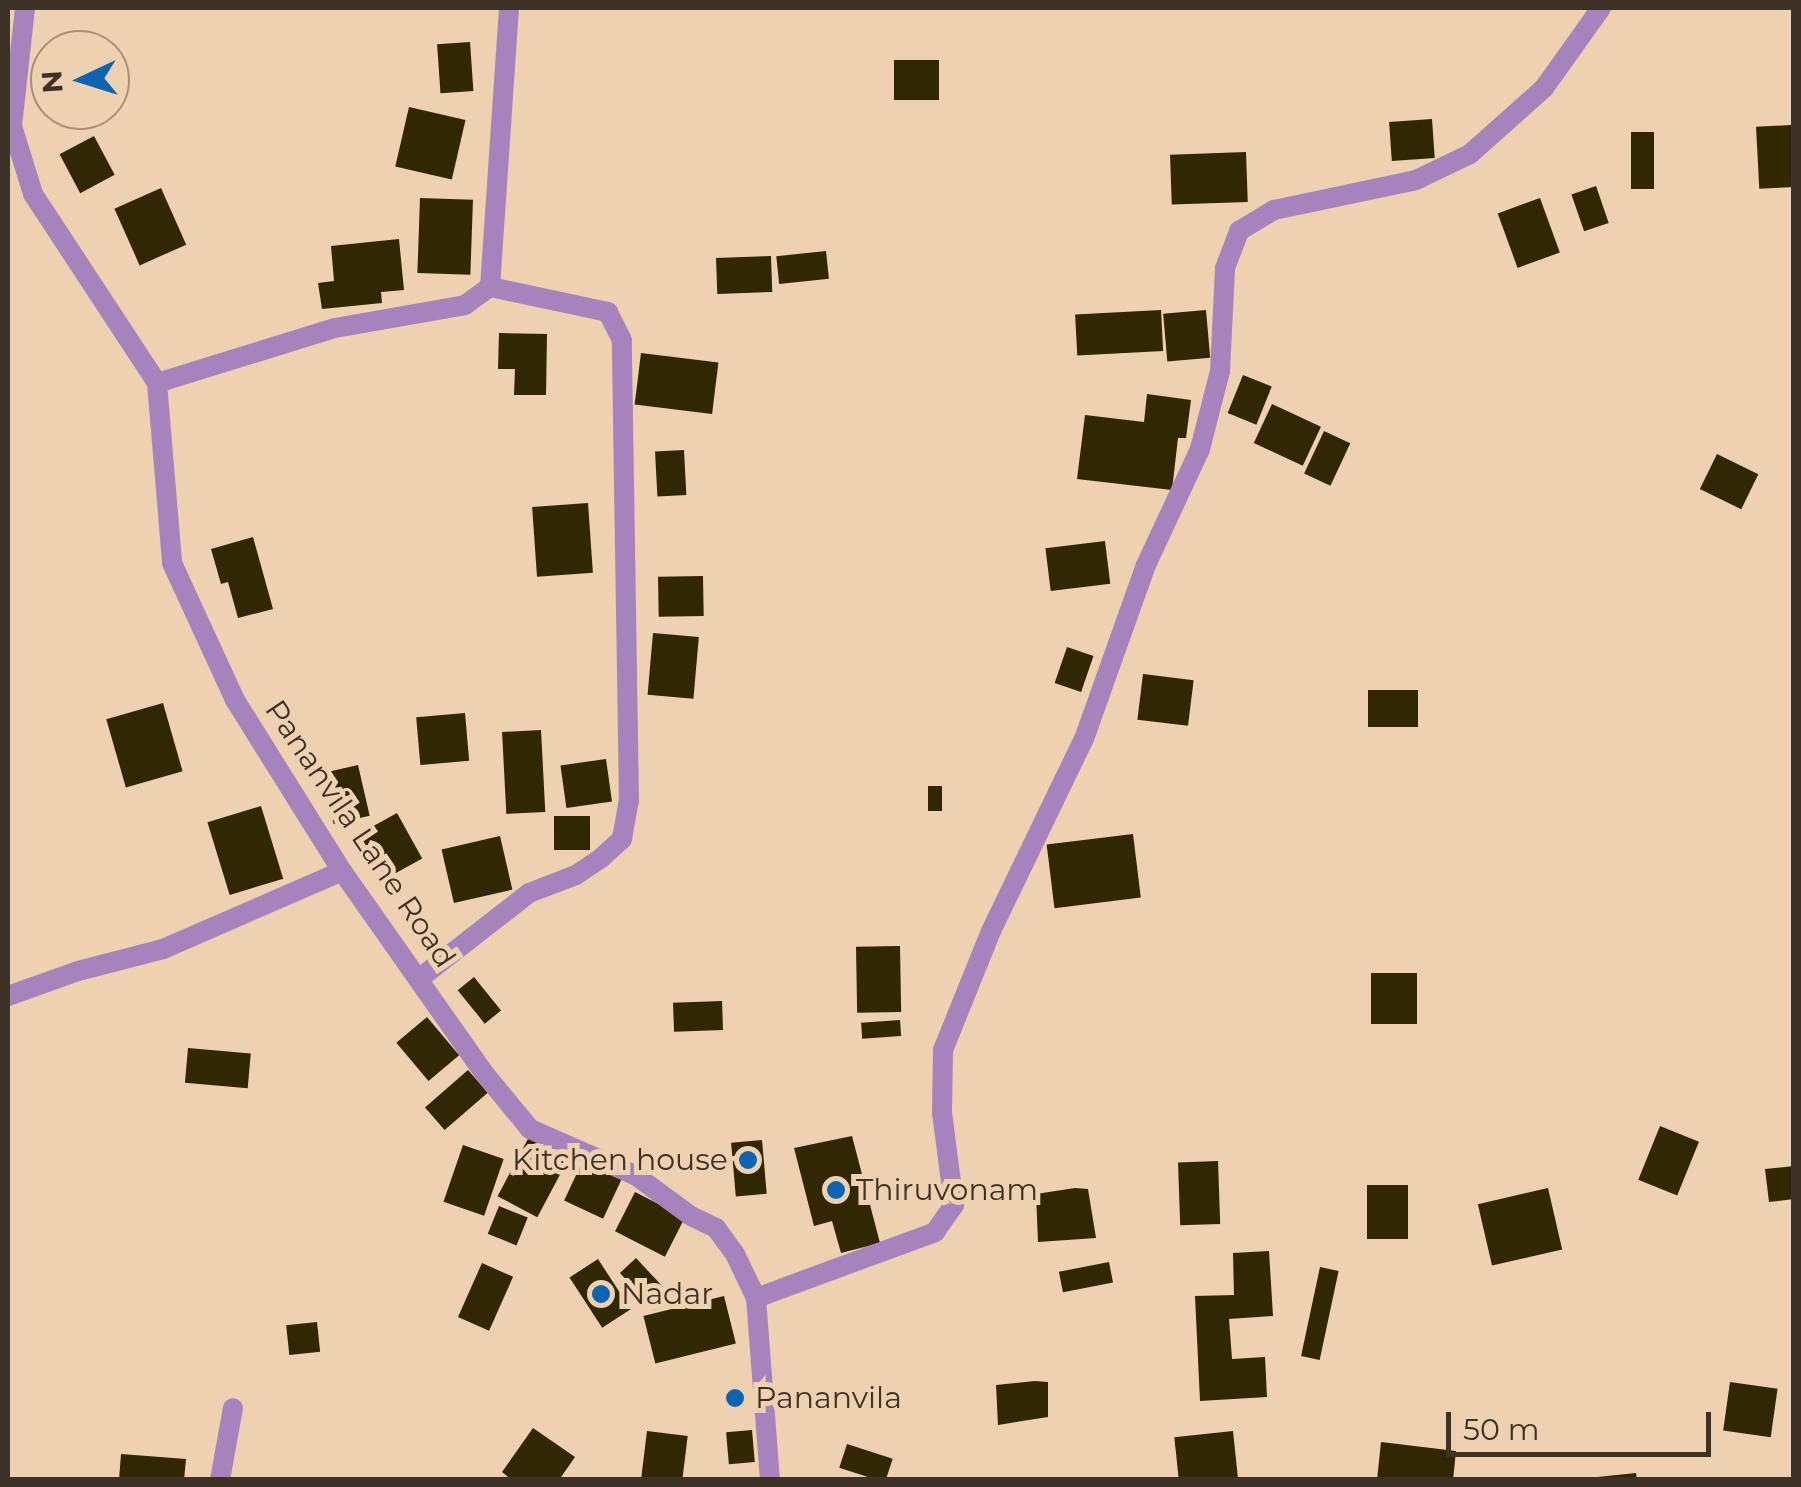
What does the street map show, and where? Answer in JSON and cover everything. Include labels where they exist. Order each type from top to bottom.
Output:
[{"type":"street","points":[[10,125],[25,8]]},
{"type":"street","points":[[490,287],[508,8]]},
{"type":"street","points":[[756,1298],[936,1232],[954,1205],[942,1113],[943,1050],[991,930],[1084,739],[1146,565],[1200,449],[1220,371],[1225,268],[1238,231],[1274,210],[1416,180],[1470,154],[1544,88],[1600,8]]},
{"type":"street","name":"Pananvila Lane Road","points":[[10,125],[32,194],[158,384],[172,563],[235,700],[342,871],[484,1073],[530,1129],[635,1175],[691,1216],[716,1228],[736,1254],[756,1298],[770,1480]]},
{"type":"street","points":[[158,384],[335,328],[465,305],[490,287],[608,312],[622,340],[628,801],[622,839],[576,875],[529,893],[420,978]]},
{"type":"street","points":[[8,996],[78,971],[163,949],[342,871]]},
{"type":"street","points":[[220,1480],[233,1408]]},
{"type":"building","points":[[470,42],[473,91],[440,93],[437,44]]},
{"type":"building","points":[[894,60],[939,60],[939,100],[894,100]]},
{"type":"building","points":[[409,107],[466,120],[452,179],[395,166]]},
{"type":"building","points":[[1432,119],[1435,158],[1392,161],[1389,122]]},
{"type":"building","points":[[1791,125],[1794,187],[1759,189],[1756,127]]},
{"type":"building","points":[[1631,132],[1654,132],[1654,189],[1631,189]]},
{"type":"building","points":[[94,136],[115,175],[80,193],[60,154]]},
{"type":"building","points":[[1246,152],[1248,202],[1172,205],[1170,155]]},
{"type":"building","points":[[1596,186],[1609,223],[1584,231],[1571,194]]},
{"type":"building","points":[[161,188],[186,245],[140,265],[114,209]]},
{"type":"building","points":[[420,198],[473,200],[470,275],[417,273]]},
{"type":"building","points":[[1540,198],[1560,253],[1518,268],[1498,213]]},
{"type":"building","points":[[399,239],[404,290],[381,292],[382,303],[322,309],[318,283],[334,281],[331,246]]},
{"type":"building","points":[[826,251],[829,279],[779,284],[776,256]]},
{"type":"building","points":[[771,256],[772,292],[717,294],[716,258]]},
{"type":"building","points":[[1161,310],[1163,351],[1077,355],[1075,315]]},
{"type":"building","points":[[1206,310],[1210,358],[1167,362],[1163,314]]},
{"type":"building","points":[[499,333],[547,334],[546,395],[514,395],[515,369],[498,369]]},
{"type":"building","points":[[641,353],[718,363],[712,414],[635,405]]},
{"type":"building","points":[[1243,375],[1272,387],[1256,425],[1228,413]]},
{"type":"building","points":[[1147,394],[1191,400],[1186,438],[1178,438],[1172,490],[1077,479],[1085,415],[1144,422]]},
{"type":"building","points":[[1272,404],[1321,427],[1303,466],[1254,443]]},
{"type":"building","points":[[1324,431],[1350,443],[1330,486],[1304,474]]},
{"type":"building","points":[[684,450],[686,495],[657,496],[655,452]]},
{"type":"building","points":[[1717,454],[1758,474],[1741,509],[1700,489]]},
{"type":"building","points":[[588,503],[593,573],[537,577],[532,507]]},
{"type":"building","points":[[253,537],[273,609],[238,618],[228,582],[221,584],[211,549]]},
{"type":"building","points":[[1105,541],[1110,584],[1051,591],[1045,548]]},
{"type":"building","points":[[703,576],[704,616],[659,617],[658,577]]},
{"type":"building","points":[[653,633],[699,637],[693,699],[648,695]]},
{"type":"building","points":[[1067,647],[1093,656],[1081,692],[1055,683]]},
{"type":"building","points":[[1143,674],[1194,680],[1188,726],[1137,720]]},
{"type":"building","points":[[1368,690],[1418,690],[1418,727],[1368,727]]},
{"type":"building","points":[[163,703],[183,771],[126,788],[106,719]]},
{"type":"building","points":[[465,713],[469,761],[420,765],[416,717]]},
{"type":"building","points":[[541,730],[545,812],[506,814],[502,732]]},
{"type":"building","points":[[606,759],[612,802],[566,808],[560,765]]},
{"type":"building","points":[[358,765],[370,816],[334,824],[322,773]]},
{"type":"building","points":[[928,786],[942,786],[942,811],[928,811]]},
{"type":"building","points":[[261,806],[283,879],[230,895],[207,822]]},
{"type":"building","points":[[397,813],[422,858],[385,879],[359,834]]},
{"type":"building","points":[[554,816],[590,816],[590,850],[554,850]]},
{"type":"building","points":[[1133,834],[1141,898],[1054,908],[1047,845]]},
{"type":"building","points":[[500,836],[512,890],[454,903],[442,849]]},
{"type":"building","points":[[900,946],[901,1012],[857,1013],[856,947]]},
{"type":"building","points":[[1371,973],[1417,973],[1417,1024],[1371,1024]]},
{"type":"building","points":[[474,977],[501,1010],[485,1024],[458,990]]},
{"type":"building","points":[[722,1001],[723,1030],[674,1032],[673,1003]]},
{"type":"building","points":[[427,1017],[459,1055],[428,1081],[396,1043]]},
{"type":"building","points":[[900,1020],[901,1036],[862,1039],[861,1023]]},
{"type":"building","points":[[188,1048],[251,1053],[248,1088],[185,1083]]},
{"type":"building","points":[[468,1070],[488,1093],[445,1130],[425,1107]]},
{"type":"building","points":[[1660,1126],[1699,1142],[1677,1196],[1638,1180]]},
{"type":"building","name":"Thiruvonam","points":[[852,1136],[880,1243],[841,1253],[832,1221],[814,1226],[794,1148]]},
{"type":"building","points":[[529,1137],[569,1158],[537,1217],[498,1196]]},
{"type":"building","name":"Kitchen house","points":[[762,1140],[767,1194],[736,1196],[731,1143]]},
{"type":"building","points":[[463,1145],[504,1159],[484,1216],[443,1202]]},
{"type":"building","points":[[584,1158],[623,1176],[603,1219],[564,1201]]},
{"type":"building","points":[[1218,1161],[1220,1224],[1180,1225],[1178,1162]]},
{"type":"building","points":[[1794,1166],[1794,1199],[1769,1202],[1765,1169]]},
{"type":"building","points":[[1367,1185],[1408,1185],[1408,1239],[1367,1239]]},
{"type":"building","points":[[1548,1188],[1562,1249],[1492,1266],[1478,1204]]},
{"type":"building","points":[[1088,1189],[1096,1238],[1038,1242],[1036,1194]]},
{"type":"building","points":[[635,1192],[685,1217],[665,1257],[615,1231]]},
{"type":"building","points":[[499,1206],[528,1218],[517,1245],[488,1234]]},
{"type":"building","points":[[1269,1251],[1273,1316],[1229,1319],[1232,1359],[1265,1357],[1267,1397],[1200,1401],[1195,1296],[1234,1295],[1233,1253]]},
{"type":"building","points":[[636,1258],[670,1295],[654,1310],[620,1273]]},
{"type":"building","name":"Nadar","points":[[598,1259],[631,1309],[602,1328],[569,1278]]},
{"type":"building","points":[[1109,1262],[1113,1283],[1063,1292],[1059,1272]]},
{"type":"building","points":[[482,1263],[513,1277],[489,1331],[458,1317]]},
{"type":"building","points":[[1320,1267],[1339,1271],[1320,1360],[1301,1356]]},
{"type":"building","points":[[724,1296],[736,1344],[655,1364],[643,1316]]},
{"type":"building","points":[[317,1322],[320,1352],[289,1355],[286,1325]]},
{"type":"building","points":[[1048,1382],[1048,1417],[998,1425],[996,1385]]},
{"type":"building","points":[[1730,1382],[1778,1389],[1771,1437],[1723,1431]]},
{"type":"building","points":[[533,1428],[575,1457],[559,1480],[512,1480],[502,1472]]},
{"type":"building","points":[[752,1430],[755,1462],[729,1464],[726,1432]]},
{"type":"building","points":[[647,1431],[688,1436],[682,1480],[641,1480]]},
{"type":"building","points":[[1233,1431],[1238,1480],[1179,1480],[1174,1437]]},
{"type":"building","points":[[1381,1442],[1456,1451],[1453,1480],[1377,1480]]},
{"type":"building","points":[[847,1444],[893,1459],[886,1480],[839,1468]]},
{"type":"building","points":[[121,1454],[186,1459],[184,1480],[119,1480]]},
{"type":"building","points":[[1636,1473],[1637,1480],[1597,1480],[1597,1477]]},
{"type":"place","name":"Kitchen house","points":[[748,1160]]},
{"type":"place","name":"Thiruvonam","points":[[836,1190]]},
{"type":"place","name":"Nadar","points":[[601,1294]]},
{"type":"place","name":"Pananvila","points":[[735,1398]]}]
